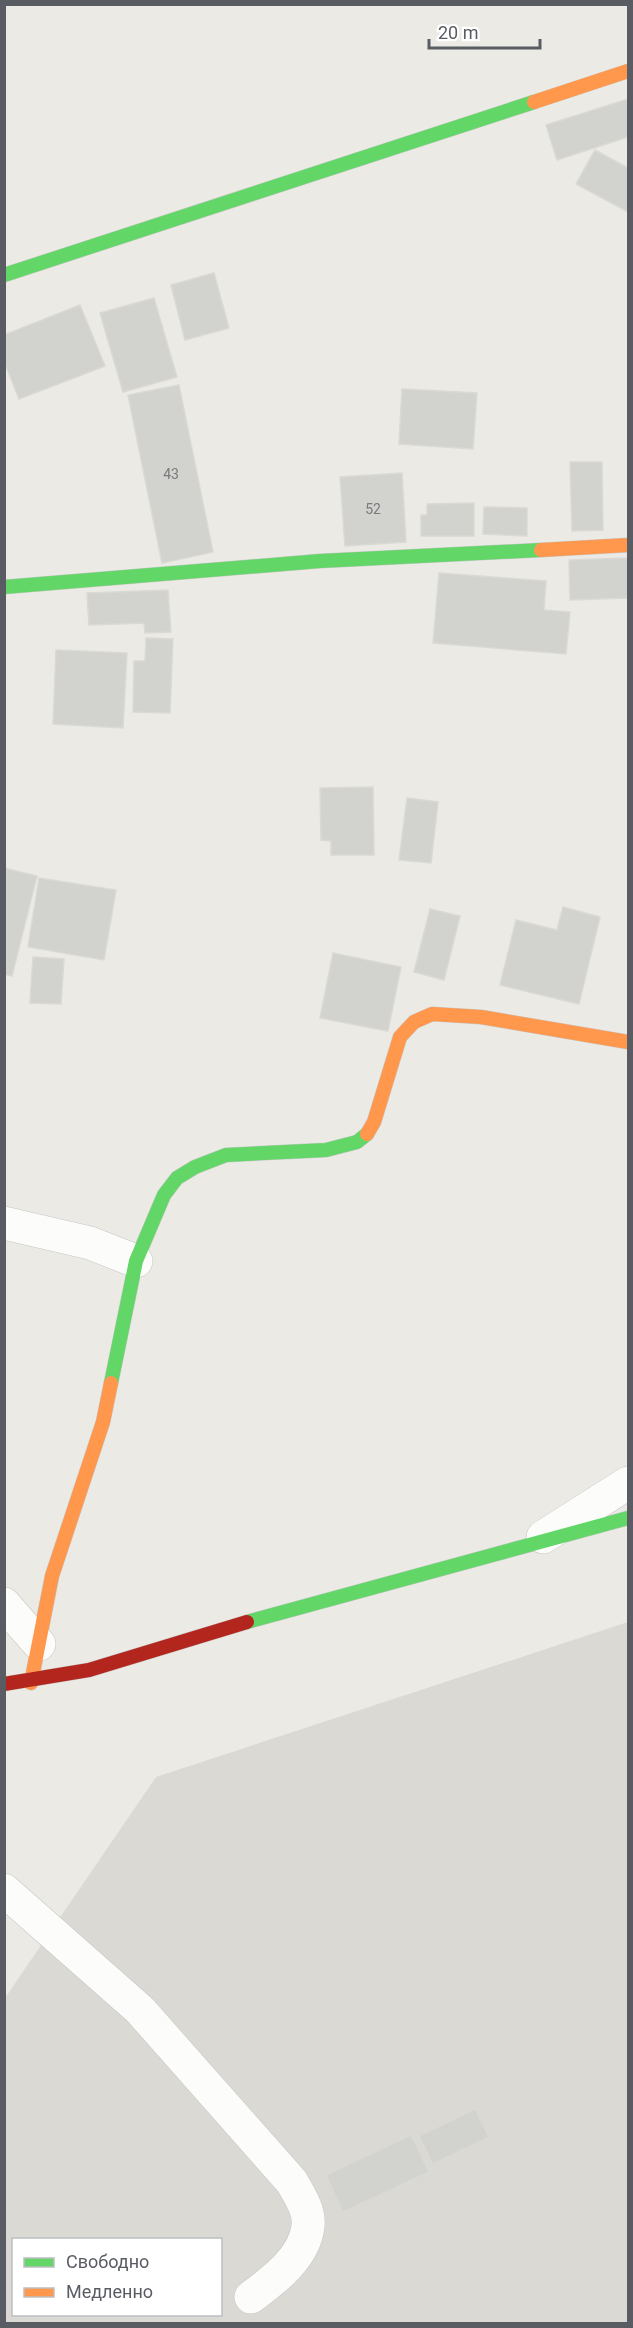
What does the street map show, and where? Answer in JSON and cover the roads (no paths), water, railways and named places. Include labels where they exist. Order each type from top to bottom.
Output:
[{"type":"street","points":[[4,275],[628,71]]},
{"type":"street","points":[[4,587],[321,561],[628,545]]},
{"type":"street","points":[[31,1683],[52,1576],[103,1422],[136,1261],[164,1195],[177,1178],[195,1167],[226,1155],[326,1150],[357,1142],[366,1135],[374,1122],[400,1037],[414,1022],[432,1014],[456,1015],[628,1042]]},
{"type":"street","points":[[4,1223],[90,1244],[136,1261]]},
{"type":"street","points":[[536,1541],[628,1483]]},
{"type":"street","points":[[4,1684],[31,1683],[536,1541],[628,1518]]},
{"type":"street","points":[[4,1604],[39,1644]]},
{"type":"street","points":[[4,1890],[140,2010],[292,2182],[305,2206],[308,2225],[300,2248],[280,2275],[251,2297]]}]
